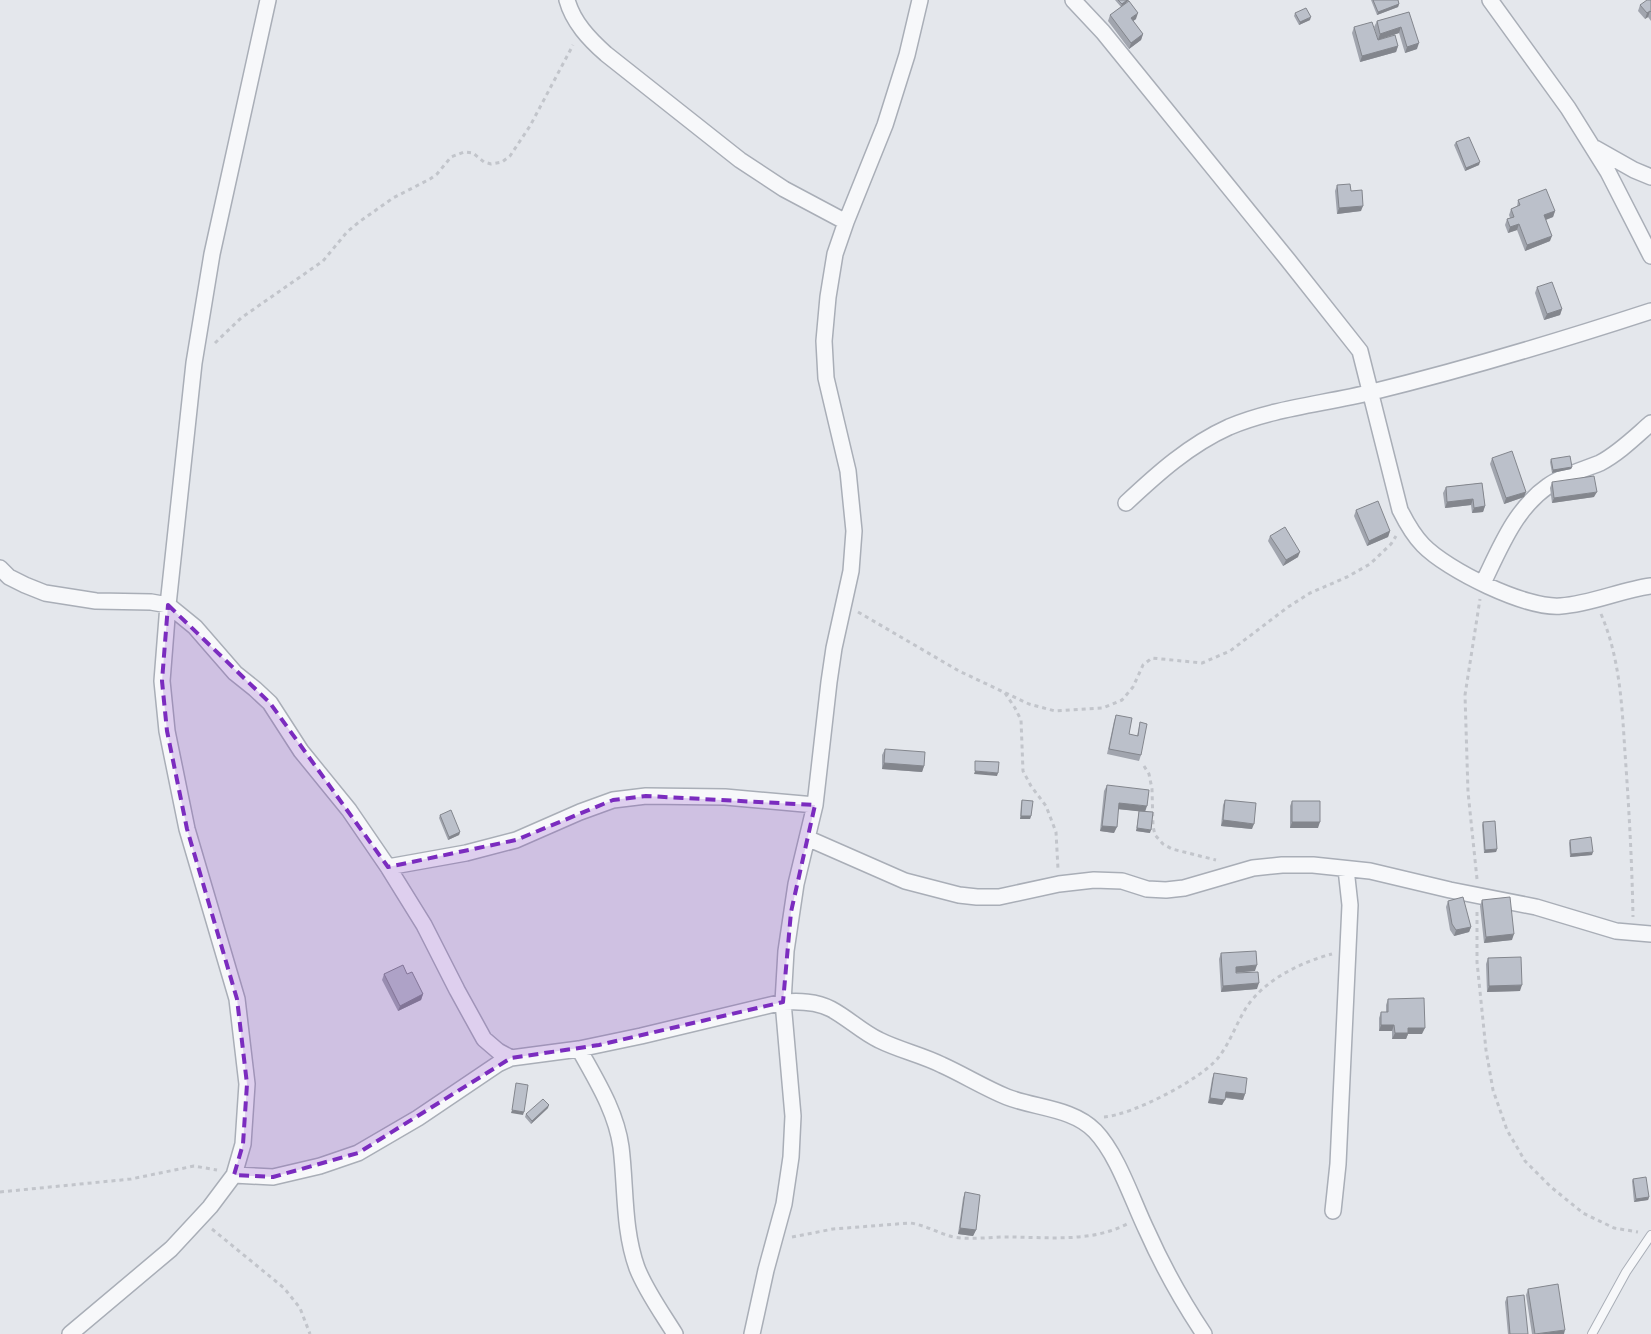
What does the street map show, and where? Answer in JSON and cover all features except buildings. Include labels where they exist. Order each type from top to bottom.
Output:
[{"type":"street","points":[[70,1334],[172,1250],[200,1219],[234,1175],[243,1144],[247,1084],[237,998],[187,829],[167,731],[162,681],[168,605],[194,363],[212,254],[268,0]]},
{"type":"street","points":[[567,0],[582,29],[606,54],[740,160],[784,189],[846,222]]},
{"type":"street","points":[[752,1334],[766,1270],[784,1204],[791,1157],[794,1116],[783,1002],[786,951],[796,884],[815,805],[829,682],[850,570],[853,541],[852,500],[848,471],[826,378],[824,341],[828,298],[835,254],[885,125],[907,55],[920,0]]},
{"type":"street","points":[[1074,0],[1103,32],[1360,351],[1396,496],[1405,521],[1422,544],[1447,564],[1482,583],[1534,603],[1552,607],[1571,605],[1651,586]]},
{"type":"street","points":[[1490,0],[1568,108],[1608,172],[1651,256]]},
{"type":"street","points":[[1592,147],[1651,177]]},
{"type":"street","points":[[1126,503],[1166,466],[1205,440],[1258,416],[1371,392],[1534,348],[1651,311]]},
{"type":"street","points":[[1482,583],[1505,538],[1534,496],[1549,484],[1613,455],[1651,423]]},
{"type":"street","points":[[0,568],[9,577],[45,593],[96,601],[152,602],[168,605],[195,627],[235,673],[270,703],[301,751],[349,810],[388,867],[424,925],[484,1039],[511,1058]]},
{"type":"street","points":[[388,867],[466,853],[516,840],[613,800],[646,796],[716,797],[815,805]]},
{"type":"street","points":[[807,838],[905,881],[959,895],[977,897],[999,896],[1077,881],[1104,880],[1122,881],[1147,889],[1166,890],[1184,888],[1254,868],[1282,865],[1314,865],[1370,871],[1450,890],[1478,894],[1536,907],[1602,928],[1651,934]]},
{"type":"street","points":[[1334,1211],[1338,1164],[1350,905],[1346,869]]},
{"type":"street","points":[[234,1175],[273,1177],[320,1166],[358,1152],[418,1118],[498,1064],[511,1058],[579,1049],[783,1002],[800,1001],[831,1009],[864,1032],[889,1045],[941,1064],[1008,1097],[1078,1118],[1095,1131],[1114,1157],[1140,1217],[1173,1285],[1204,1334]]},
{"type":"street","points":[[579,1049],[598,1082],[616,1125],[620,1146],[628,1229],[637,1269],[675,1334]]},
{"type":"lane","points":[[1592,1334],[1626,1272],[1651,1235]]},
{"type":"path","points":[[214,344],[241,318],[323,261],[347,232],[359,222],[393,198],[430,179],[437,174],[451,157],[464,152],[473,153],[484,162],[490,164],[502,162],[510,156],[530,126],[582,29]]},
{"type":"path","points":[[844,604],[959,671],[1029,704],[1055,711],[1103,708],[1122,700],[1133,687],[1143,665],[1152,658],[1202,663],[1230,651],[1288,607],[1310,593],[1347,577],[1370,564],[1391,544],[1405,521]]},
{"type":"path","points":[[1482,583],[1465,695],[1465,743],[1478,894],[1477,962],[1480,1000],[1493,1090],[1507,1130],[1525,1161],[1551,1187],[1583,1212],[1614,1228],[1642,1232]]},
{"type":"path","points":[[1594,599],[1609,632],[1622,705],[1632,839],[1633,933]]},
{"type":"path","points":[[1005,693],[1020,720],[1023,771],[1031,786],[1046,806],[1056,832],[1059,884]]},
{"type":"path","points":[[1144,766],[1149,774],[1152,789],[1155,835],[1163,844],[1172,849],[1225,862]]},
{"type":"path","points":[[1078,1118],[1108,1117],[1136,1109],[1195,1077],[1217,1059],[1247,1006],[1259,993],[1297,966],[1348,950]]},
{"type":"path","points":[[0,1192],[132,1179],[194,1166],[234,1175]]},
{"type":"path","points":[[774,1240],[833,1229],[910,1223],[922,1224],[952,1236],[968,1239],[1085,1236],[1105,1233],[1140,1217]]},
{"type":"path","points":[[200,1219],[284,1288],[300,1308],[310,1334]]},
{"type":"highlighted area","points":[[168,605],[270,703],[388,867],[516,840],[613,800],[646,796],[815,805],[791,912],[783,1002],[599,1045],[511,1058],[358,1153],[273,1177],[234,1175],[243,1144],[247,1084],[237,999],[187,829],[167,731],[162,681]]}]
